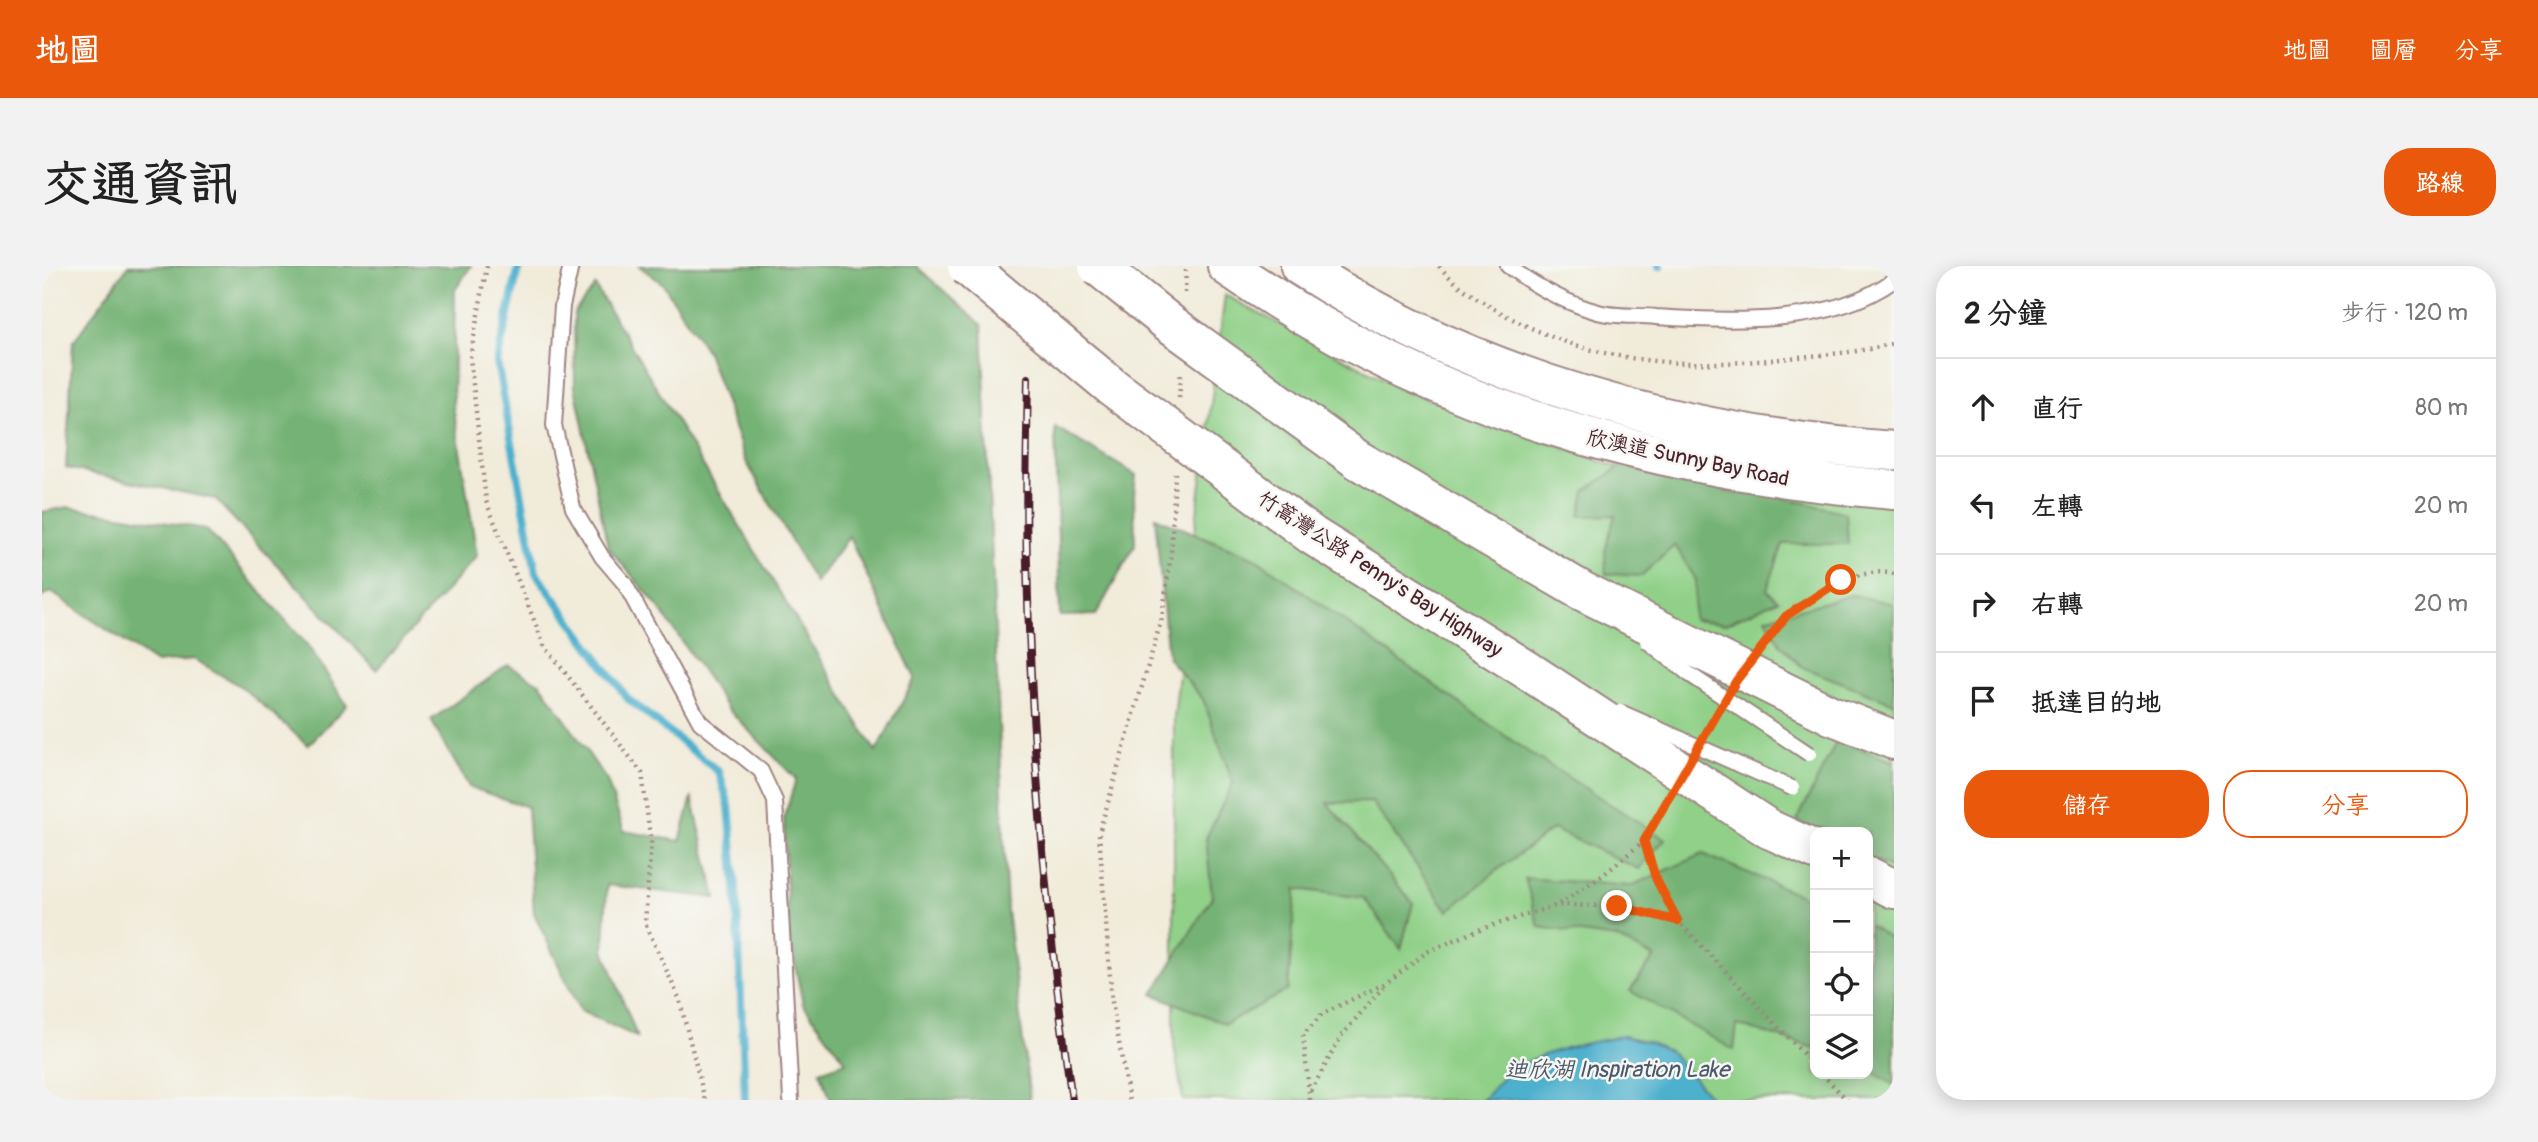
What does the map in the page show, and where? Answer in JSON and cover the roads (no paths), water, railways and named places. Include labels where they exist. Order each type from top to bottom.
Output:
[{"type":"main road","name":"竹篙灣公路 Penny's Bay Highway","points":[[967,266],[1111,386],[1313,536],[1527,670],[1769,829],[1810,848]]},
{"type":"main road","points":[[1098,266],[1168,322],[1358,460],[1582,591],[1831,715],[1894,740]]},
{"type":"main road","name":"欣澳道 Sunny Bay Road","points":[[1300,266],[1352,298],[1417,331],[1553,386],[1648,415],[1713,429],[1796,442],[1894,451]]},
{"type":"main road","name":"欣澳道 Sunny Bay Road","points":[[1234,271],[1370,352],[1478,401],[1537,422],[1618,447],[1704,466],[1796,480],[1894,490]]},
{"type":"main road","points":[[1873,878],[1894,889]]},
{"type":"lane","points":[[571,266],[562,306],[554,425],[573,508],[602,557],[625,584],[699,722],[761,771],[775,801],[791,1100]]},
{"type":"lane","points":[[1508,266],[1541,289],[1599,312],[1741,321],[1807,314],[1876,293],[1894,280]]},
{"type":"lane","points":[[1582,591],[1689,674],[1809,754]]},
{"type":"lane","points":[[1527,670],[1792,788]]},
{"type":"water","name":"迪欣湖 Inspiration Lake","points":[[1623,1036],[1648,1042],[1671,1052],[1713,1100],[1483,1100],[1506,1075],[1522,1064],[1564,1048]]},
{"type":"waterway","points":[[519,266],[497,362],[536,573],[628,699],[719,772],[729,806],[737,899],[745,1100]]},
{"type":"railway","points":[[1028,378],[1026,540],[1036,765],[1047,899],[1072,1100]]}]
